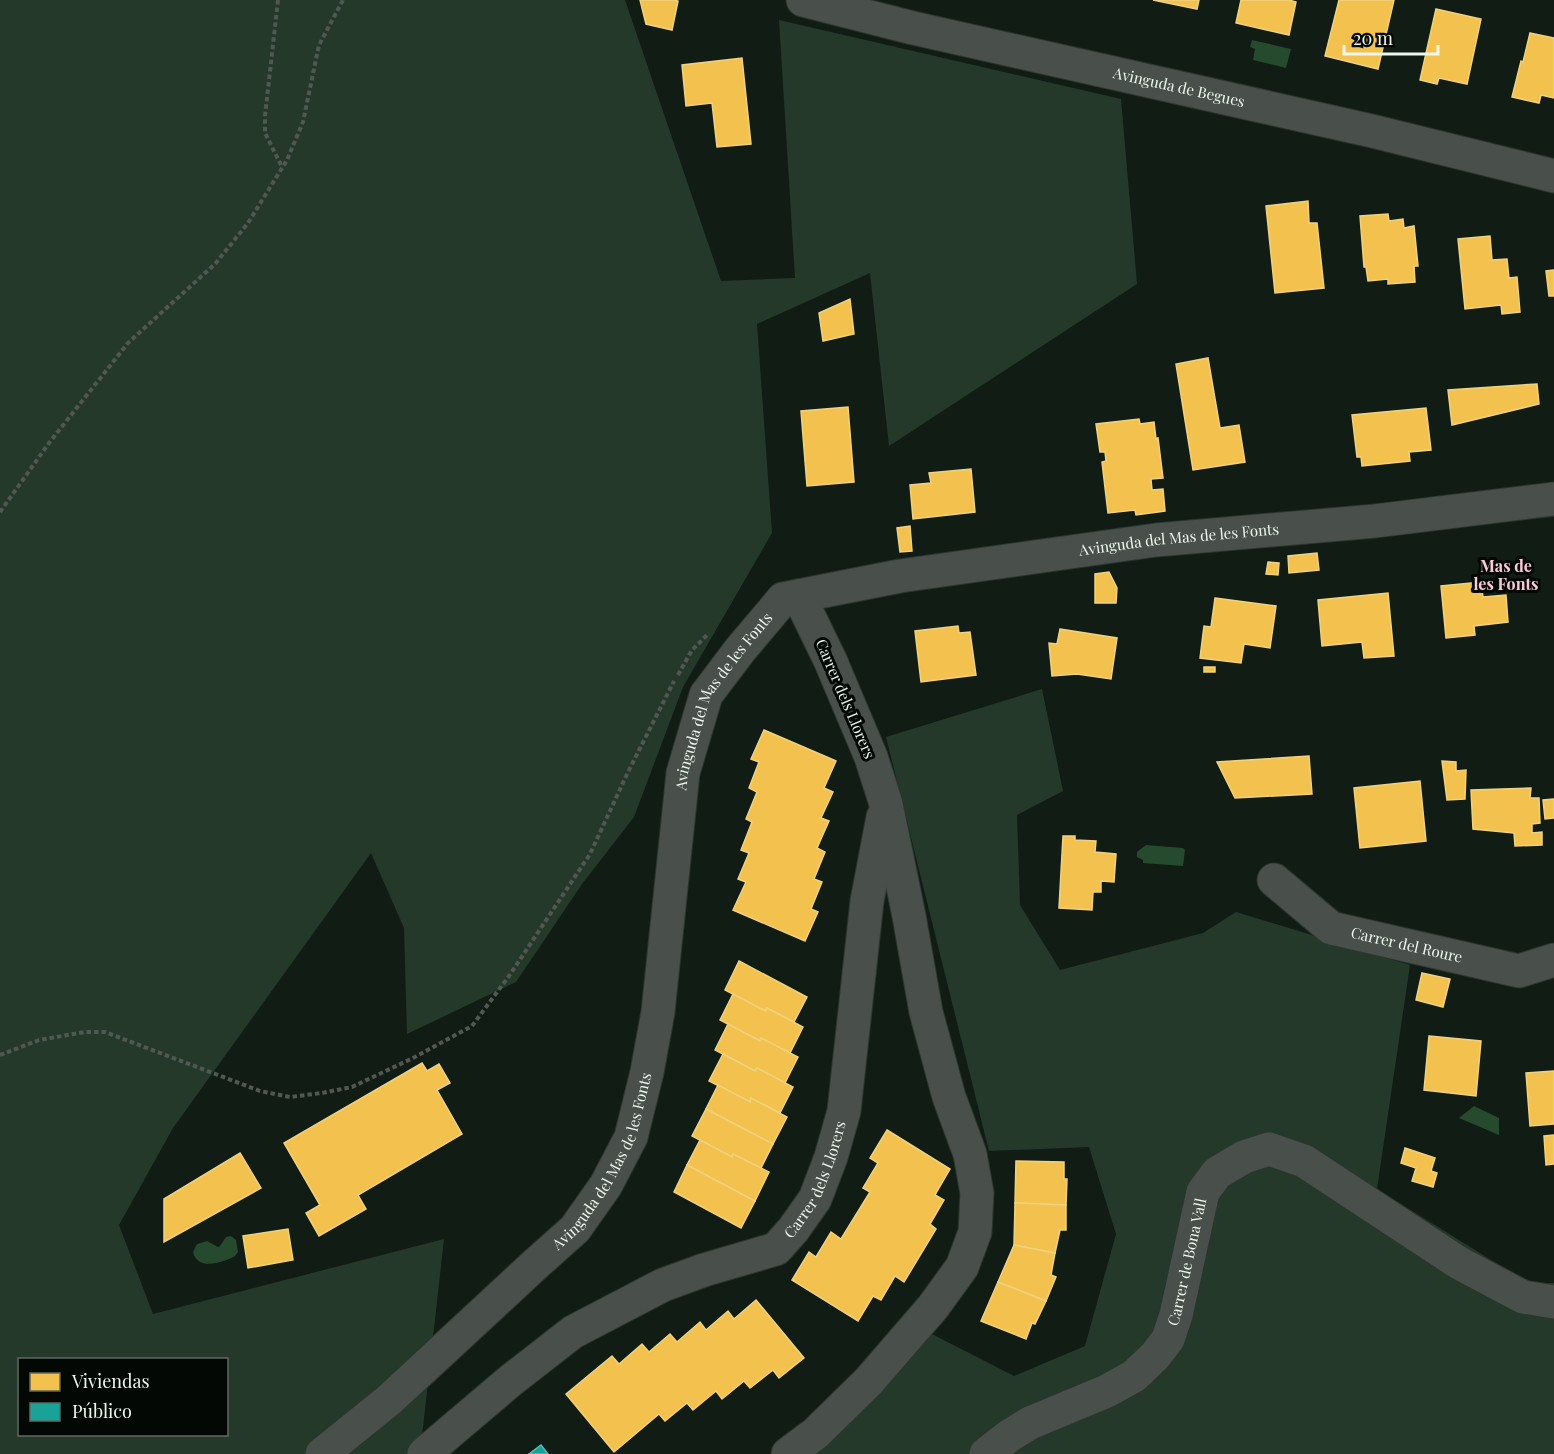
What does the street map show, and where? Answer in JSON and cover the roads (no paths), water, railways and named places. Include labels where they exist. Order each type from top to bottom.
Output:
[{"type":"street","name":"Avinguda de Begues","points":[[803,0],[913,28],[1372,131],[1554,176]]},
{"type":"street","name":"Avinguda del Mas de les Fonts","points":[[322,1454],[389,1400],[575,1229],[606,1185],[631,1137],[647,1072],[658,1012],[682,773],[706,695],[783,599],[900,576],[1156,540],[1376,521],[1554,499]]},
{"type":"street","name":"Carrer dels Llorers","points":[[788,1454],[816,1433],[869,1381],[933,1307],[962,1267],[975,1232],[977,1193],[970,1154],[949,1096],[926,1011],[886,804],[871,757],[800,596]]},
{"type":"street","name":"Carrer dels Llorers","points":[[423,1454],[573,1332],[663,1285],[704,1270],[776,1249],[794,1230],[815,1199],[831,1157],[844,1111],[867,901],[886,804]]},
{"type":"street","name":"Carrer del Roure","points":[[1274,880],[1331,928],[1519,971],[1554,960]]},
{"type":"street","name":"Carrer de Bona Vall","points":[[987,1454],[1030,1423],[1134,1376],[1155,1356],[1168,1339],[1176,1315],[1203,1192],[1216,1173],[1244,1157],[1269,1149],[1304,1161],[1459,1263],[1523,1297],[1554,1302]]},
{"type":"district","name":"Mas de les Fonts","points":[[1506,575]]}]
